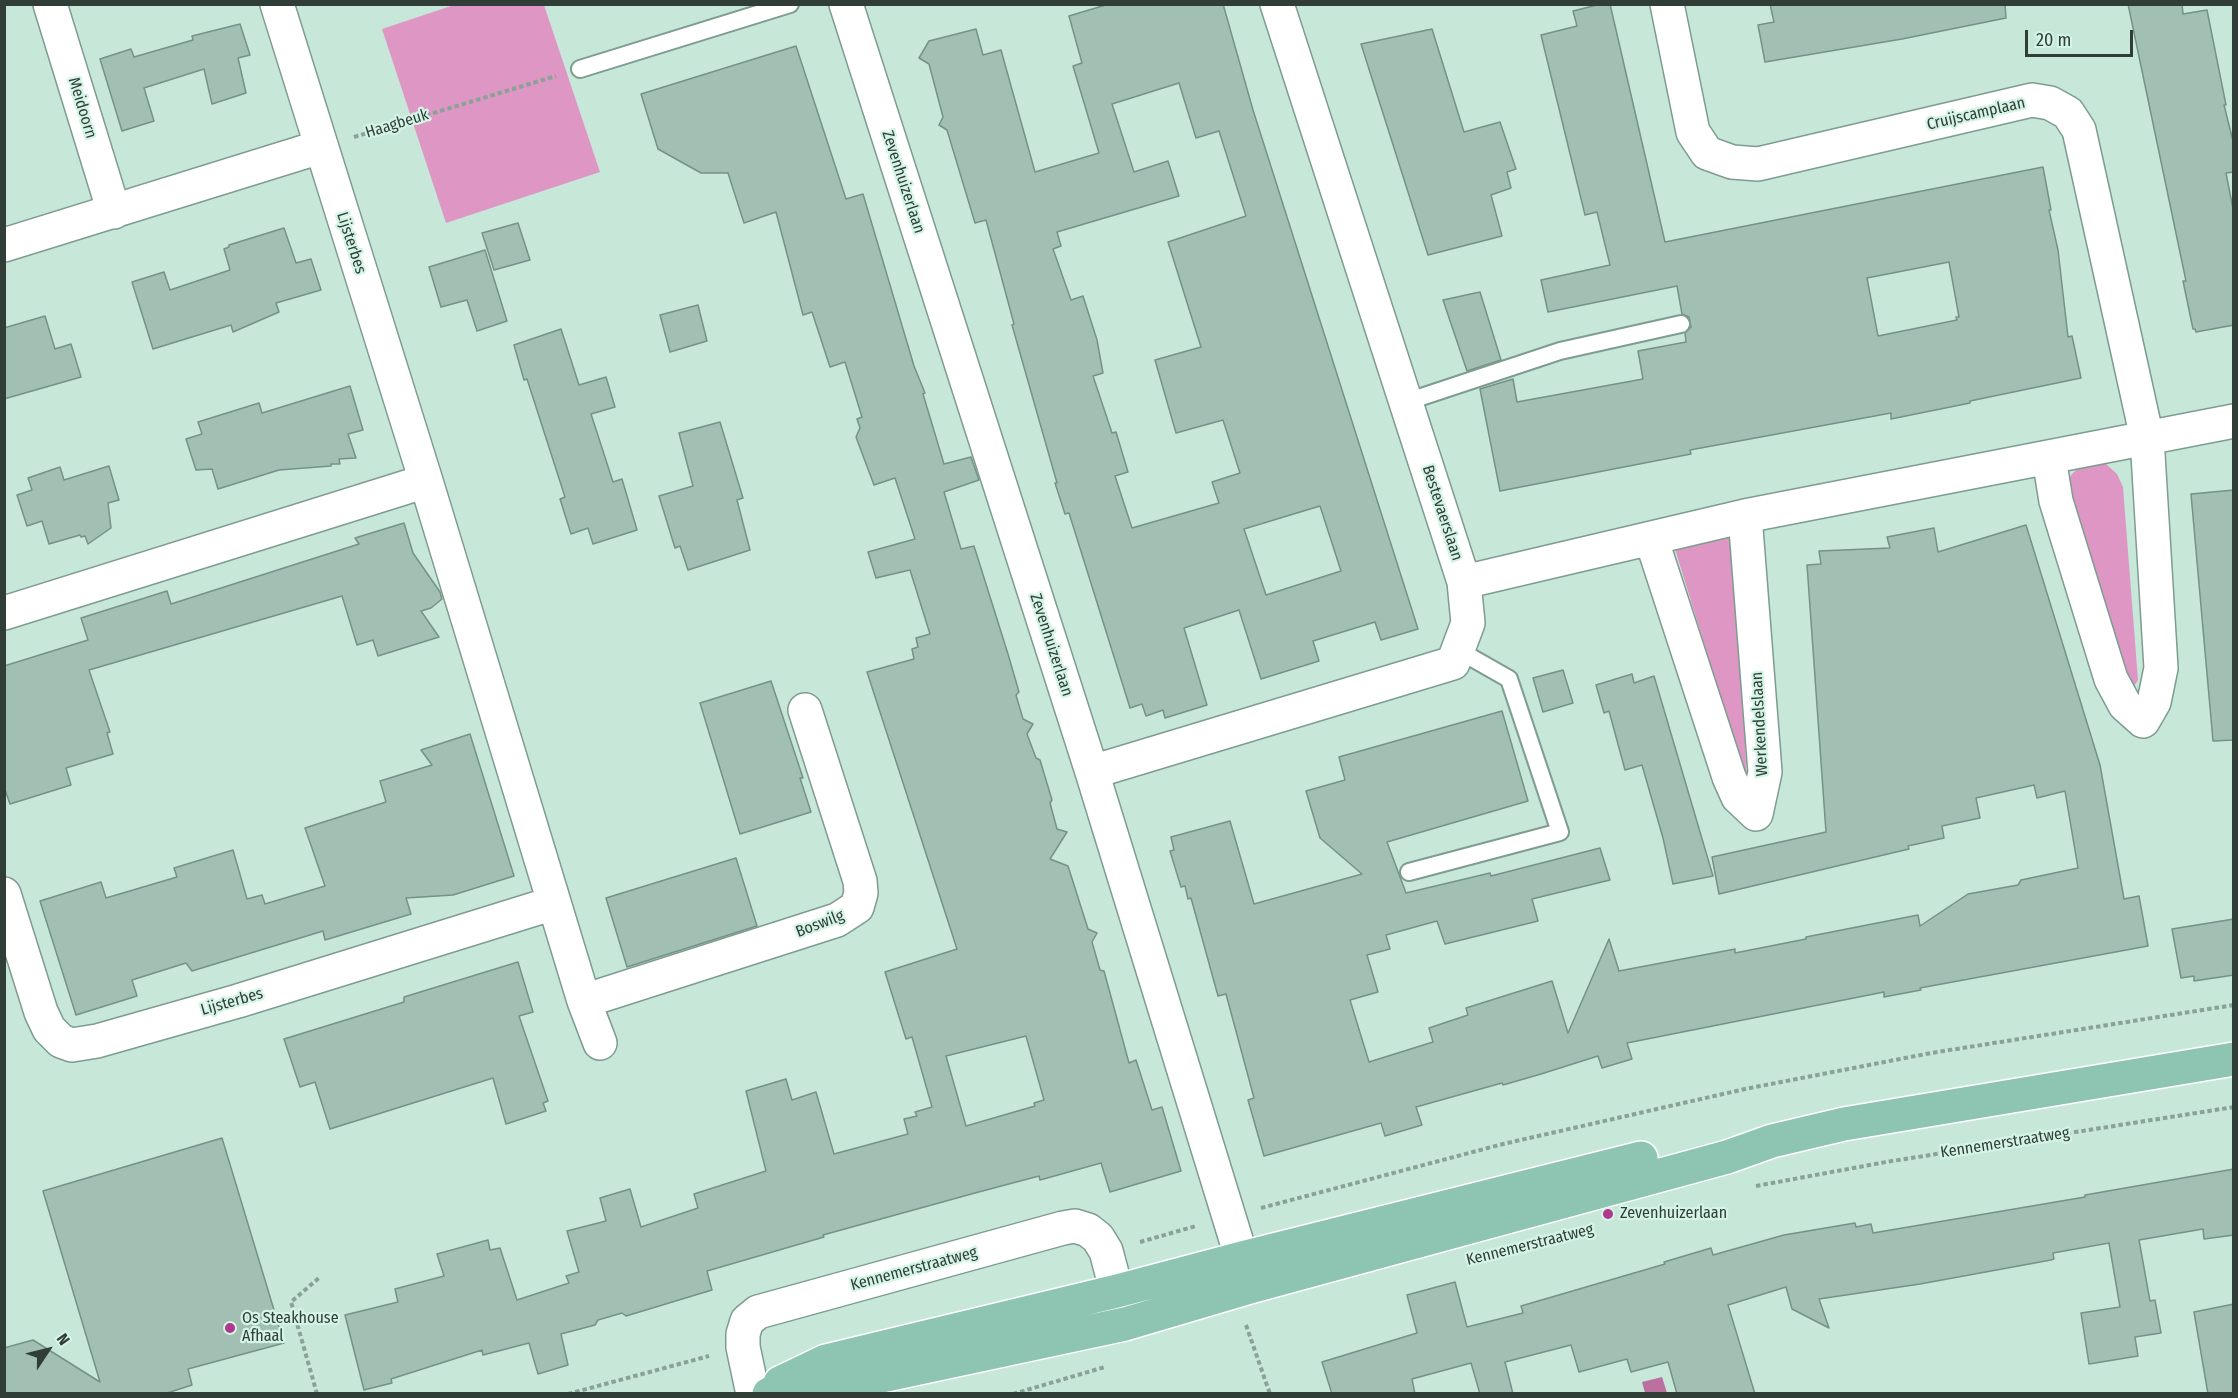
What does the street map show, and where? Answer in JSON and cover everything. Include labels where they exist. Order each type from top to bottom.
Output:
[{"type":"main road","name":"Kennemerstraatweg","points":[[755,1394],[826,1361],[1117,1291],[1246,1272],[1726,1157],[1772,1141],[1844,1124],[2234,1059]]},
{"type":"main road","name":"Kennemerstraatweg","points":[[769,1394],[835,1386],[1125,1324],[1246,1272]]},
{"type":"street","name":"Meidoorn","points":[[50,4],[114,212]]},
{"type":"street","name":"Lijsterbes","points":[[277,4],[426,481],[584,1001],[600,1043]]},
{"type":"street","name":"Zevenhuizerlaan","points":[[846,4],[1092,771],[1246,1272]]},
{"type":"street","name":"Bestevaerslaan","points":[[1092,771],[1453,663],[1468,623],[1464,582],[1277,4]]},
{"type":"street","name":"Cruijscamplaan","points":[[1666,4],[1693,132],[1707,153],[1732,162],[1758,164],[2032,100],[2050,103],[2068,113],[2079,130],[2147,438]]},
{"type":"street","points":[[4,245],[320,147]]},
{"type":"street","points":[[1464,582],[1745,516],[2234,421]]},
{"type":"street","points":[[2049,458],[2056,501],[2111,680],[2125,705],[2143,721],[2154,702],[2160,668],[2147,438]]},
{"type":"street","points":[[4,613],[426,481]]},
{"type":"street","name":"Werkendelslaan","points":[[1651,538],[1729,777],[1738,797],[1756,814],[1765,772],[1745,516]]},
{"type":"street","name":"Boswilg","points":[[584,1001],[837,920],[857,907],[861,893],[860,881],[805,710]]},
{"type":"street","name":"Lijsterbes","points":[[4,894],[48,1029],[61,1041],[72,1045],[97,1041],[238,1001],[554,903]]},
{"type":"street","name":"Kennemerstraatweg","points":[[755,1394],[743,1347],[743,1334],[747,1321],[758,1312],[1063,1228],[1075,1226],[1088,1230],[1098,1238],[1106,1251],[1125,1324]]},
{"type":"lane","points":[[580,69],[790,4]]},
{"type":"lane","points":[[1406,402],[1560,351],[1681,324]]},
{"type":"lane","points":[[1409,872],[1560,832],[1509,679],[1458,650]]},
{"type":"path","name":"Haagbeuk","points":[[320,147],[580,69]]},
{"type":"path","points":[[1106,1251],[1228,1216],[1503,1144],[1745,1089],[1931,1053],[2234,1005]]},
{"type":"path","name":"Kennemerstraatweg","points":[[1752,1187],[1886,1162],[2234,1107]]},
{"type":"path","points":[[316,1394],[291,1302],[320,1278]]},
{"type":"path","points":[[1257,1322],[1246,1325],[1270,1394]]},
{"type":"path","points":[[568,1394],[743,1347]]},
{"type":"path","points":[[1013,1394],[1112,1364]]},
{"type":"shaded area","points":[[457,4],[544,5],[600,172],[446,223],[382,29]]},
{"type":"shaded area","points":[[2095,462],[2105,463],[2117,474],[2123,487],[2138,680],[2134,686],[2129,687],[2067,484],[2071,475],[2078,468]]},
{"type":"shaded area","points":[[1735,536],[1747,783],[1675,549]]},
{"type":"shaded area","points":[[1662,1377],[1667,1393],[1645,1393],[1642,1382]]},
{"type":"building","points":[[1109,4],[1223,4],[1253,110],[1418,629],[1381,640],[1375,622],[1313,641],[1319,661],[1261,679],[1239,610],[1184,628],[1207,705],[1165,718],[1163,710],[1146,716],[1142,704],[1130,708],[1069,513],[1065,514],[1055,483],[1057,483],[1012,325],[1014,324],[986,220],[975,223],[947,130],[939,125],[943,117],[929,64],[919,58],[929,41],[976,29],[983,55],[1001,50],[1035,172],[1099,153],[1073,66],[1082,63],[1069,16]],"holes":[[[1179,83],[1196,138],[1219,131],[1246,216],[1168,242],[1201,347],[1155,360],[1176,433],[1223,420],[1240,473],[1212,482],[1219,503],[1132,528],[1115,476],[1128,472],[1116,432],[1112,433],[1093,376],[1103,373],[1097,340],[1083,296],[1071,300],[1053,249],[1061,246],[1057,232],[1179,196],[1168,161],[1134,172],[1112,104]],[[1320,506],[1341,571],[1266,595],[1244,529]]]},
{"type":"building","points":[[1610,4],[1665,242],[2043,167],[2058,250],[2068,337],[2072,336],[2081,378],[1891,419],[1891,413],[1690,450],[1691,454],[1500,491],[1480,389],[1513,379],[1517,402],[1643,379],[1638,351],[1686,342],[1685,333],[1691,327],[1689,317],[1682,314],[1677,286],[1548,312],[1541,280],[1610,265],[1597,212],[1585,215],[1541,35],[1577,26],[1573,11]],"holes":[[[1949,262],[1959,317],[1956,317],[1957,320],[1878,336],[1867,278]]]},
{"type":"building","points":[[1770,4],[2005,4],[2006,18],[1902,39],[1765,62],[1758,25],[1774,22]]},
{"type":"building","points":[[2128,4],[2182,4],[2183,14],[2207,10],[2226,105],[2224,105],[2234,145],[2234,172],[2226,173],[2234,214],[2234,325],[2196,332],[2193,329],[2183,281],[2186,281]]},
{"type":"building","points":[[240,24],[250,55],[238,58],[246,93],[212,104],[204,69],[144,88],[154,121],[122,131],[100,59],[131,49],[134,57],[193,40],[192,36]]},
{"type":"building","points":[[1432,29],[1464,132],[1500,122],[1516,169],[1507,172],[1511,188],[1491,195],[1502,236],[1428,255],[1361,44]]},
{"type":"building","points":[[796,46],[846,199],[863,194],[914,366],[925,393],[923,394],[944,464],[971,457],[979,480],[944,492],[961,549],[974,546],[1019,692],[1016,695],[1023,719],[1033,724],[1027,734],[1036,758],[1040,760],[1052,800],[1050,803],[1057,829],[1067,832],[1050,859],[1068,866],[1088,929],[1097,933],[1092,942],[1100,970],[1104,971],[1129,1063],[1136,1060],[1152,1110],[1162,1107],[1181,1171],[1110,1192],[1101,1163],[1040,1180],[1039,1176],[975,1193],[823,1235],[824,1237],[707,1271],[712,1290],[626,1316],[622,1313],[598,1320],[595,1325],[561,1334],[568,1365],[538,1374],[529,1343],[483,1355],[482,1350],[391,1379],[392,1383],[364,1390],[345,1315],[398,1302],[395,1289],[444,1276],[437,1254],[488,1240],[490,1250],[500,1248],[517,1300],[569,1283],[566,1276],[579,1272],[567,1231],[606,1221],[600,1198],[630,1189],[641,1227],[698,1208],[694,1194],[766,1171],[746,1091],[786,1079],[792,1100],[816,1092],[834,1154],[908,1134],[904,1119],[917,1116],[915,1112],[932,1107],[912,1037],[906,1039],[885,972],[957,949],[867,672],[914,659],[912,649],[918,647],[916,638],[930,634],[910,570],[876,578],[868,552],[915,539],[895,478],[874,485],[856,437],[860,428],[857,419],[862,417],[845,362],[830,367],[812,312],[803,315],[776,212],[744,223],[728,173],[701,173],[658,149],[641,94]],"holes":[[[1026,1036],[1044,1100],[1034,1103],[1035,1106],[966,1126],[946,1056]]]},
{"type":"building","points":[[518,223],[530,260],[494,270],[482,233]]},
{"type":"building","points":[[284,228],[296,263],[311,259],[321,290],[276,303],[279,312],[233,332],[231,325],[153,349],[132,282],[164,272],[170,290],[230,270],[224,249],[229,245]]},
{"type":"building","points":[[485,250],[507,321],[477,331],[467,300],[441,307],[429,267]]},
{"type":"building","points":[[1480,292],[1501,360],[1467,371],[1443,300]]},
{"type":"building","points":[[698,305],[707,341],[670,352],[660,315]]},
{"type":"building","points":[[45,316],[55,349],[71,344],[81,377],[4,399],[4,328]]},
{"type":"building","points":[[561,329],[579,385],[606,377],[615,407],[591,414],[613,482],[622,479],[637,530],[593,544],[588,528],[571,534],[560,499],[565,497],[514,345]]},
{"type":"building","points":[[350,386],[363,430],[348,434],[356,458],[339,459],[340,464],[331,464],[331,466],[279,470],[218,489],[212,469],[196,470],[186,439],[202,434],[198,422],[259,403],[262,413]]},
{"type":"building","points":[[720,422],[743,498],[737,500],[750,550],[688,570],[680,546],[675,548],[659,496],[693,486],[679,433]]},
{"type":"building","points":[[109,466],[119,500],[108,503],[111,528],[88,544],[85,536],[80,535],[49,544],[42,521],[27,526],[17,495],[32,490],[28,478],[60,467],[64,480]]},
{"type":"building","points":[[2234,490],[2234,740],[2213,741],[2191,494]]},
{"type":"building","points":[[404,523],[413,553],[440,592],[442,599],[431,608],[421,611],[439,637],[378,656],[373,640],[357,645],[342,596],[89,670],[110,732],[107,733],[113,754],[66,768],[71,785],[10,804],[4,787],[4,666],[88,640],[81,618],[167,591],[171,604],[359,544],[355,538]]},
{"type":"building","points":[[2026,525],[2100,765],[2124,899],[2139,896],[2148,946],[1920,988],[1921,990],[1884,997],[1884,992],[1627,1043],[1632,1059],[1602,1068],[1598,1056],[1503,1085],[1502,1083],[1416,1107],[1422,1125],[1385,1136],[1381,1123],[1264,1156],[1248,1100],[1254,1098],[1226,994],[1218,996],[1191,898],[1188,899],[1185,886],[1181,887],[1170,851],[1174,850],[1171,837],[1230,821],[1254,904],[1362,874],[1320,838],[1306,791],[1345,780],[1339,757],[1502,711],[1528,801],[1387,842],[1406,893],[1490,873],[1491,876],[1600,848],[1610,880],[1532,899],[1538,921],[1445,944],[1437,921],[1386,935],[1390,949],[1367,955],[1378,992],[1350,1000],[1369,1062],[1433,1042],[1429,1028],[1468,1015],[1466,1008],[1552,981],[1568,1033],[1609,939],[1619,971],[1735,949],[1735,953],[1918,915],[1920,926],[1968,894],[2018,885],[2021,880],[2078,868],[2065,791],[2037,798],[2034,785],[1976,798],[1980,818],[1942,826],[1944,838],[1908,846],[1909,849],[1719,894],[1712,857],[1826,832],[1807,565],[1821,564],[1819,551],[1890,548],[1887,537],[1934,528],[1938,552]]},
{"type":"building","points":[[1563,670],[1573,703],[1543,712],[1533,678]]},
{"type":"building","points":[[1632,674],[1634,683],[1654,676],[1713,876],[1673,884],[1663,838],[1642,765],[1625,770],[1609,711],[1604,713],[1596,685]]},
{"type":"building","points":[[771,681],[803,778],[800,778],[811,812],[740,834],[700,703]]},
{"type":"building","points":[[470,734],[514,876],[453,895],[406,898],[411,914],[325,940],[323,931],[192,971],[186,963],[132,980],[137,996],[76,1015],[40,901],[101,882],[106,898],[177,877],[174,868],[233,850],[247,899],[262,895],[265,904],[325,886],[305,828],[386,802],[380,781],[432,765],[421,750]]},
{"type":"building","points":[[736,858],[757,926],[627,967],[606,898]]},
{"type":"building","points":[[2234,919],[2234,975],[2194,981],[2194,976],[2181,978],[2172,929]]},
{"type":"building","points":[[518,962],[533,1012],[519,1016],[548,1101],[543,1103],[546,1111],[506,1124],[493,1078],[330,1129],[315,1082],[300,1087],[284,1039],[404,1002],[404,997]]},
{"type":"building","points":[[222,1138],[284,1343],[188,1369],[192,1385],[164,1394],[4,1394],[4,1348],[33,1340],[100,1382],[43,1191]]},
{"type":"building","points":[[2234,1169],[2234,1235],[2204,1239],[2203,1229],[2139,1240],[2150,1301],[2155,1300],[2161,1333],[2135,1337],[2138,1356],[2089,1364],[2081,1313],[2120,1307],[2109,1243],[2053,1253],[2054,1259],[2051,1260],[1920,1284],[1819,1299],[1829,1328],[1792,1309],[1786,1287],[1728,1305],[1755,1394],[1677,1394],[1668,1362],[1631,1372],[1627,1359],[1579,1372],[1571,1345],[1505,1362],[1513,1394],[1480,1394],[1471,1363],[1412,1379],[1415,1394],[1332,1394],[1322,1362],[1417,1333],[1407,1295],[1455,1282],[1467,1327],[1523,1313],[1521,1306],[1665,1264],[1664,1262],[1711,1248],[1713,1255],[1784,1235],[1855,1223],[1856,1227],[1871,1224],[1873,1233]]},
{"type":"building","points":[[2234,1304],[2234,1394],[2208,1394],[2194,1312]]},
{"type":"place","name":"Zevenhuizerlaan","points":[[1608,1214]]},
{"type":"place","name":"Os Steakhouse Afhaal","points":[[230,1328]]}]
